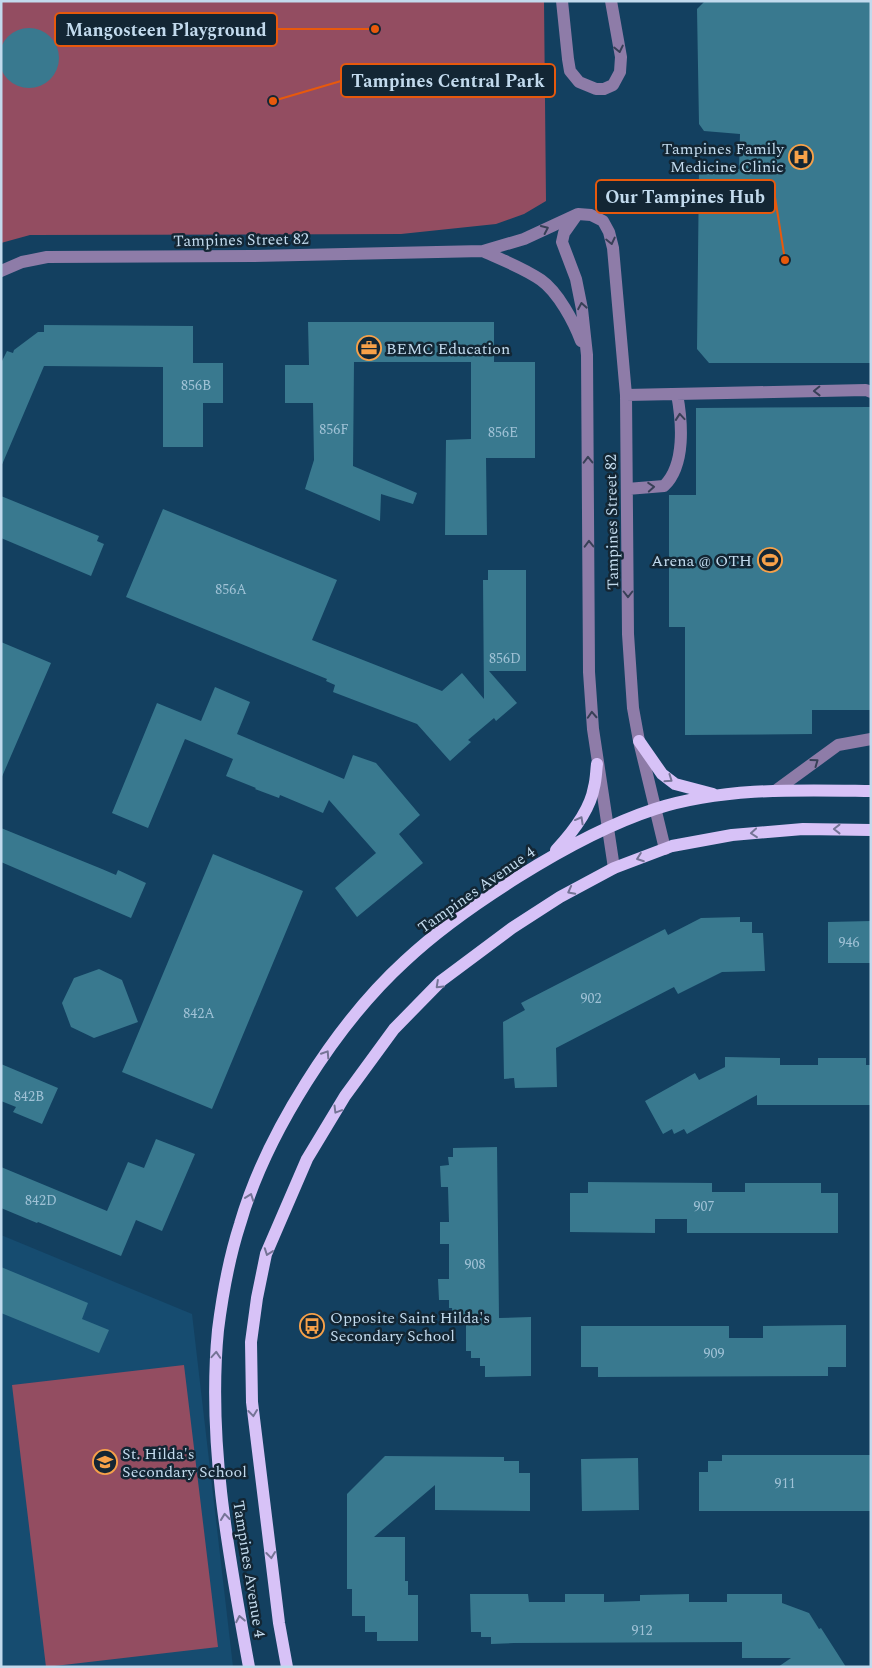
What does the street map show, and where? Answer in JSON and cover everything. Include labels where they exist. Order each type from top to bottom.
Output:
[{"type":"main road","points":[[639,741],[662,774],[675,784],[718,795]]},
{"type":"main road","points":[[549,857],[571,834],[586,809],[594,789],[597,764]]},
{"type":"main road","name":"Tampines Avenue 4","points":[[249,1667],[230,1566],[214,1423],[218,1327],[240,1224],[258,1175],[279,1130],[330,1048],[360,1009],[404,962],[451,923],[489,895],[549,857],[607,828],[656,809],[718,795],[775,791],[871,791]]},
{"type":"main road","name":"Tampines Avenue 4","points":[[287,1667],[279,1623],[252,1402],[251,1342],[266,1254],[307,1159],[345,1096],[394,1029],[442,982],[512,928],[560,897],[614,868],[665,849],[732,835],[803,829],[871,830]]},
{"type":"street","points":[[562,1],[570,71],[579,82],[596,89],[604,89],[614,84],[620,72],[621,57],[610,1]]},
{"type":"street","name":"Tampines Street 82","points":[[578,214],[564,233],[562,242],[576,279],[582,309],[587,355],[590,672],[597,764],[614,868]]},
{"type":"street","name":"Tampines Street 82","points":[[1,271],[22,262],[55,256],[252,256],[482,251],[524,238],[578,214],[591,215],[603,221],[609,232],[615,266],[626,395],[628,634],[633,708],[665,849]]},
{"type":"street","name":"Tampines Street 82","points":[[482,251],[543,281],[561,302],[575,326],[587,355]]},
{"type":"street","points":[[626,395],[866,390],[871,392]]},
{"type":"street","points":[[627,489],[664,486],[671,479],[678,460],[681,426],[676,394]]},
{"type":"street","points":[[775,791],[838,745],[871,739]]},
{"type":"shaded area","points":[[1,1],[544,1],[546,201],[524,214],[496,224],[401,234],[30,235],[1,243]]},
{"type":"shaded area","name":"St. Hilda's Secondary School","points":[[1,1235],[192,1314],[233,1667],[1,1667]]},
{"type":"shaded area","name":"St. Hilda's Secondary School","points":[[184,1365],[218,1647],[46,1667],[12,1385]]},
{"type":"building","points":[[705,1],[871,1],[871,363],[709,363],[697,349],[699,168],[739,169],[740,134],[704,131],[699,124],[697,9]]},
{"type":"building","points":[[29,28],[45,33],[50,37],[54,42],[59,58],[54,74],[50,79],[45,83],[29,88],[13,83],[8,79],[4,74],[-1,58],[4,42],[8,37],[13,33]]},
{"type":"building","points":[[308,322],[494,322],[494,362],[535,362],[535,458],[486,458],[487,535],[445,535],[446,440],[471,439],[471,362],[354,362],[353,466],[417,493],[413,504],[381,494],[380,521],[305,489],[314,460],[313,403],[285,403],[285,365],[309,365]]},
{"type":"building","points":[[44,325],[193,326],[193,363],[223,363],[223,403],[203,403],[203,447],[163,447],[163,367],[44,366],[1,467],[1,363],[7,351],[13,353],[14,350],[38,332],[44,332]]},
{"type":"building","name":"Arena @ OTH","points":[[871,407],[871,710],[812,710],[812,734],[685,735],[685,627],[669,627],[669,495],[696,495],[696,408]]},
{"type":"building","points":[[1,496],[99,536],[97,541],[104,544],[91,576],[1,538]]},
{"type":"building","points":[[163,509],[337,580],[312,640],[442,691],[462,673],[484,699],[483,580],[488,580],[488,570],[526,570],[526,671],[489,671],[517,703],[496,721],[494,718],[468,740],[471,742],[450,761],[417,724],[333,692],[335,685],[326,681],[327,679],[126,597]]},
{"type":"building","points":[[1,642],[51,663],[1,779]]},
{"type":"building","points":[[215,687],[250,702],[237,734],[344,779],[353,755],[376,763],[420,815],[399,834],[423,863],[357,917],[335,888],[376,853],[329,800],[323,813],[280,795],[279,798],[255,789],[226,776],[233,759],[185,739],[148,828],[112,813],[157,703],[201,721]]},
{"type":"building","points":[[1,828],[116,875],[118,870],[146,883],[131,918],[1,862]]},
{"type":"building","points":[[213,854],[303,891],[212,1109],[122,1072]]},
{"type":"building","points":[[740,917],[740,922],[752,922],[752,933],[763,933],[765,971],[722,972],[678,994],[674,987],[556,1048],[557,1087],[515,1088],[514,1078],[504,1079],[503,1022],[525,1010],[521,1003],[665,929],[668,935],[701,918]]},
{"type":"building","points":[[871,921],[871,963],[828,963],[828,922]]},
{"type":"building","points":[[99,969],[122,980],[138,1022],[94,1038],[71,1027],[62,1003],[74,978]]},
{"type":"building","points":[[725,1057],[780,1058],[780,1065],[818,1065],[818,1058],[866,1058],[866,1065],[871,1065],[871,1105],[757,1105],[757,1095],[687,1134],[684,1129],[674,1134],[672,1129],[663,1134],[645,1101],[695,1073],[699,1080],[725,1067]]},
{"type":"building","points":[[1,1064],[58,1088],[42,1124],[13,1112],[16,1107],[1,1101]]},
{"type":"building","points":[[156,1139],[195,1154],[162,1231],[136,1220],[121,1256],[1,1208],[1,1167],[107,1211],[128,1162],[144,1168]]},
{"type":"building","points":[[497,1147],[499,1318],[531,1317],[531,1376],[485,1377],[485,1366],[480,1366],[480,1358],[471,1358],[471,1351],[466,1351],[466,1320],[453,1321],[449,1300],[439,1300],[438,1279],[449,1279],[449,1244],[440,1244],[440,1222],[449,1222],[448,1187],[441,1187],[440,1166],[449,1165],[448,1157],[453,1157],[453,1148]]},
{"type":"building","points":[[588,1182],[712,1183],[712,1192],[745,1192],[745,1183],[821,1183],[821,1193],[838,1193],[838,1233],[687,1233],[687,1219],[655,1219],[655,1233],[570,1232],[570,1193],[588,1193]]},
{"type":"building","points":[[1,1267],[88,1303],[82,1319],[109,1330],[99,1353],[1,1313]]},
{"type":"building","points":[[846,1325],[846,1367],[828,1367],[828,1376],[598,1377],[598,1367],[581,1367],[581,1326],[729,1326],[729,1338],[763,1338],[763,1326]]},
{"type":"building","points":[[722,1455],[871,1455],[871,1511],[699,1511],[699,1472],[708,1472],[708,1461],[722,1461]]},
{"type":"building","points":[[385,1456],[504,1457],[504,1461],[519,1461],[519,1473],[530,1473],[530,1511],[435,1510],[435,1485],[374,1537],[405,1537],[405,1581],[408,1581],[408,1595],[418,1595],[418,1641],[377,1641],[377,1632],[365,1632],[365,1616],[352,1616],[352,1589],[347,1589],[347,1494]]},
{"type":"building","points":[[638,1458],[639,1510],[582,1511],[581,1459]]},
{"type":"building","points":[[470,1594],[528,1594],[529,1602],[565,1602],[565,1594],[604,1594],[604,1602],[640,1601],[640,1595],[689,1594],[689,1602],[727,1602],[727,1594],[782,1594],[782,1603],[809,1613],[846,1667],[778,1667],[791,1658],[742,1658],[742,1642],[491,1644],[491,1637],[481,1637],[481,1632],[471,1632]]},
{"type":"place","name":"Mangosteen Playground","points":[[375,29]]},
{"type":"place","name":"Tampines Central Park","points":[[273,101]]},
{"type":"place","name":"Tampines Family Medicine Clinic","points":[[801,157]]},
{"type":"place","name":"Our Tampines Hub","points":[[785,260]]},
{"type":"place","name":"BEMC Education","points":[[369,348]]},
{"type":"place","name":"Arena @ OTH","points":[[770,560]]},
{"type":"place","name":"Opposite Saint Hilda's Secondary School","points":[[312,1326]]},
{"type":"place","name":"St. Hilda's Secondary School","points":[[105,1462]]}]
